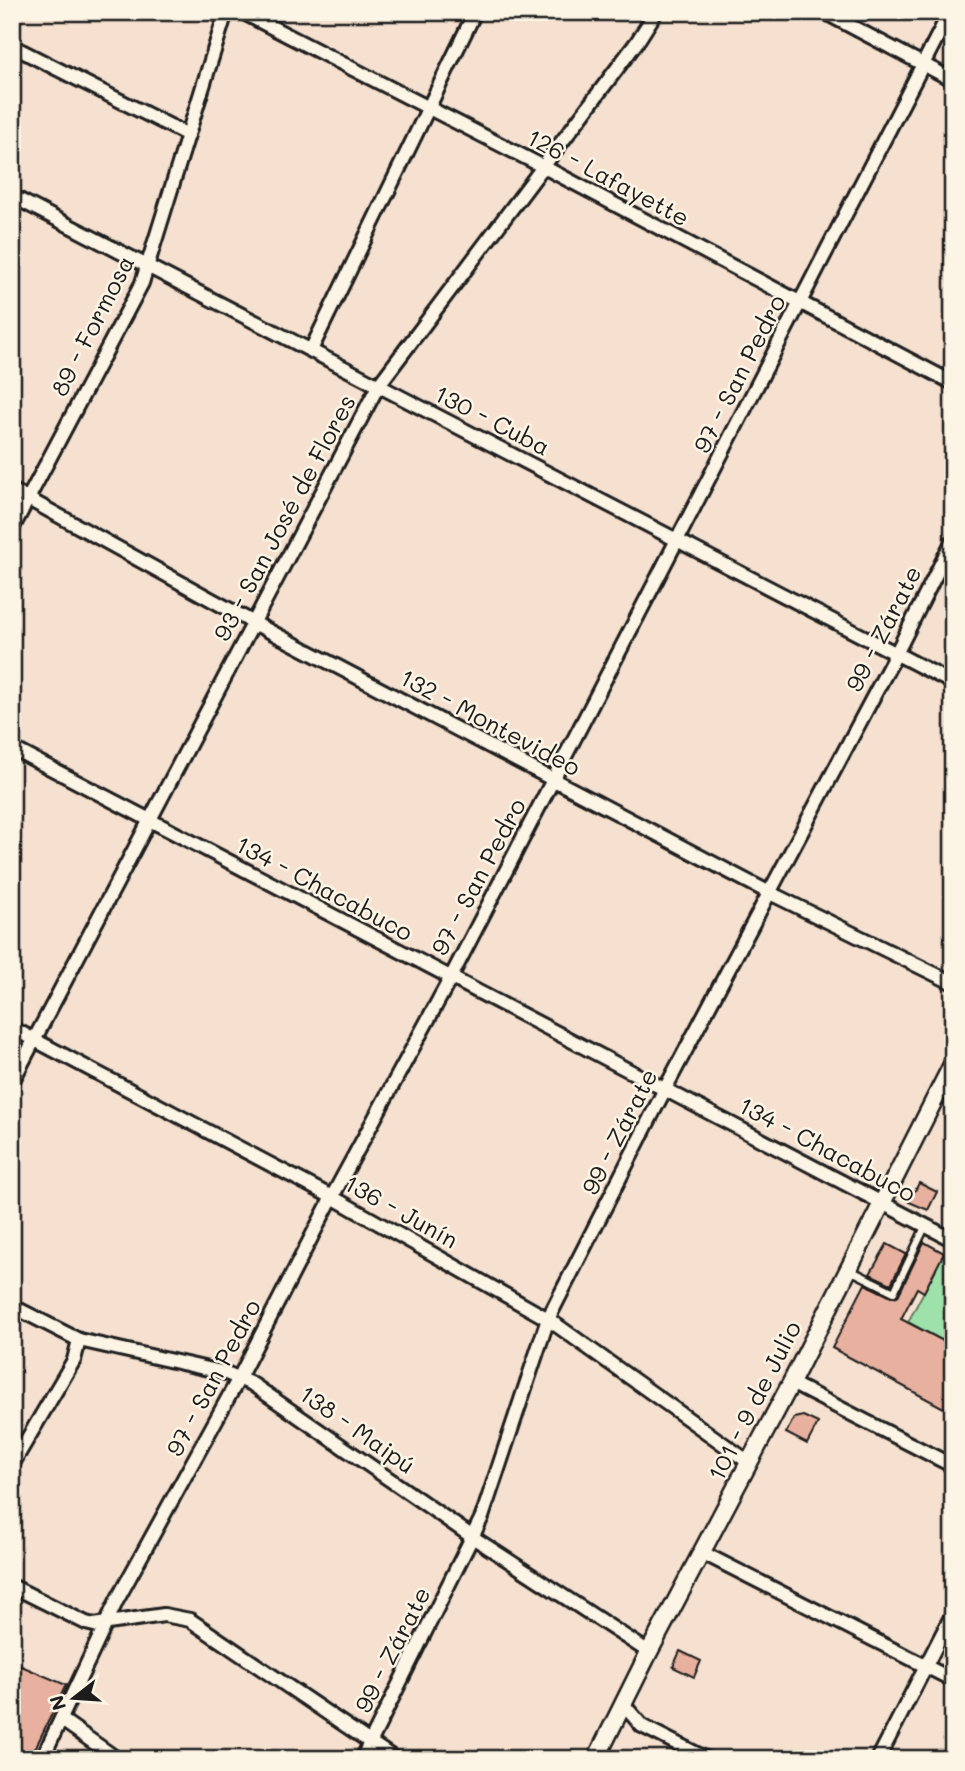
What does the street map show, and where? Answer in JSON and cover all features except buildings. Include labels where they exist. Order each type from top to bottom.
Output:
[{"type":"street","name":"89 - Formosa","points":[[12,529],[149,267],[226,12]]},
{"type":"street","name":"126 - Lafayette","points":[[242,12],[542,166],[953,383]]},
{"type":"street","points":[[312,350],[475,12]]},
{"type":"street","name":"93 - San José de Flores","points":[[12,1082],[378,386],[637,42],[656,12]]},
{"type":"street","points":[[824,12],[953,80]]},
{"type":"street","name":"97 - San Pedro","points":[[42,1759],[123,1588],[239,1378],[332,1197],[450,979],[950,12]]},
{"type":"street","points":[[12,46],[188,135]]},
{"type":"street","name":"130 - Cuba","points":[[12,196],[953,684]]},
{"type":"street","name":"132 - Montevideo","points":[[12,491],[254,623],[768,892],[953,983]]},
{"type":"street","name":"99 - Zárate","points":[[362,1759],[474,1538],[548,1319],[665,1089],[896,654],[953,540]]},
{"type":"street","name":"134 - Chacabuco","points":[[12,748],[953,1240]]},
{"type":"street","name":"136 - Junín","points":[[12,1028],[332,1197],[548,1319],[750,1462]]},
{"type":"street","name":"101 - 9 de Julio","points":[[596,1759],[848,1269],[947,1088],[953,1063]]},
{"type":"street","name":"138 - Maipú","points":[[12,1306],[79,1340],[226,1373],[261,1389],[474,1538],[649,1652]]},
{"type":"street","points":[[12,1465],[74,1360],[79,1340]]},
{"type":"street","points":[[791,1382],[953,1466]]},
{"type":"street","points":[[703,1553],[953,1680]]},
{"type":"street","points":[[12,1586],[86,1623],[107,1623],[164,1615],[190,1620],[395,1759]]},
{"type":"street","points":[[878,1759],[953,1613]]},
{"type":"street","points":[[623,1704],[642,1726],[707,1759]]},
{"type":"street","points":[[62,1720],[117,1759]]},
{"type":"lane","points":[[848,1269],[894,1292],[926,1226]]},
{"type":"green space","points":[[944,1253],[953,1257],[953,1346],[908,1322]]}]
